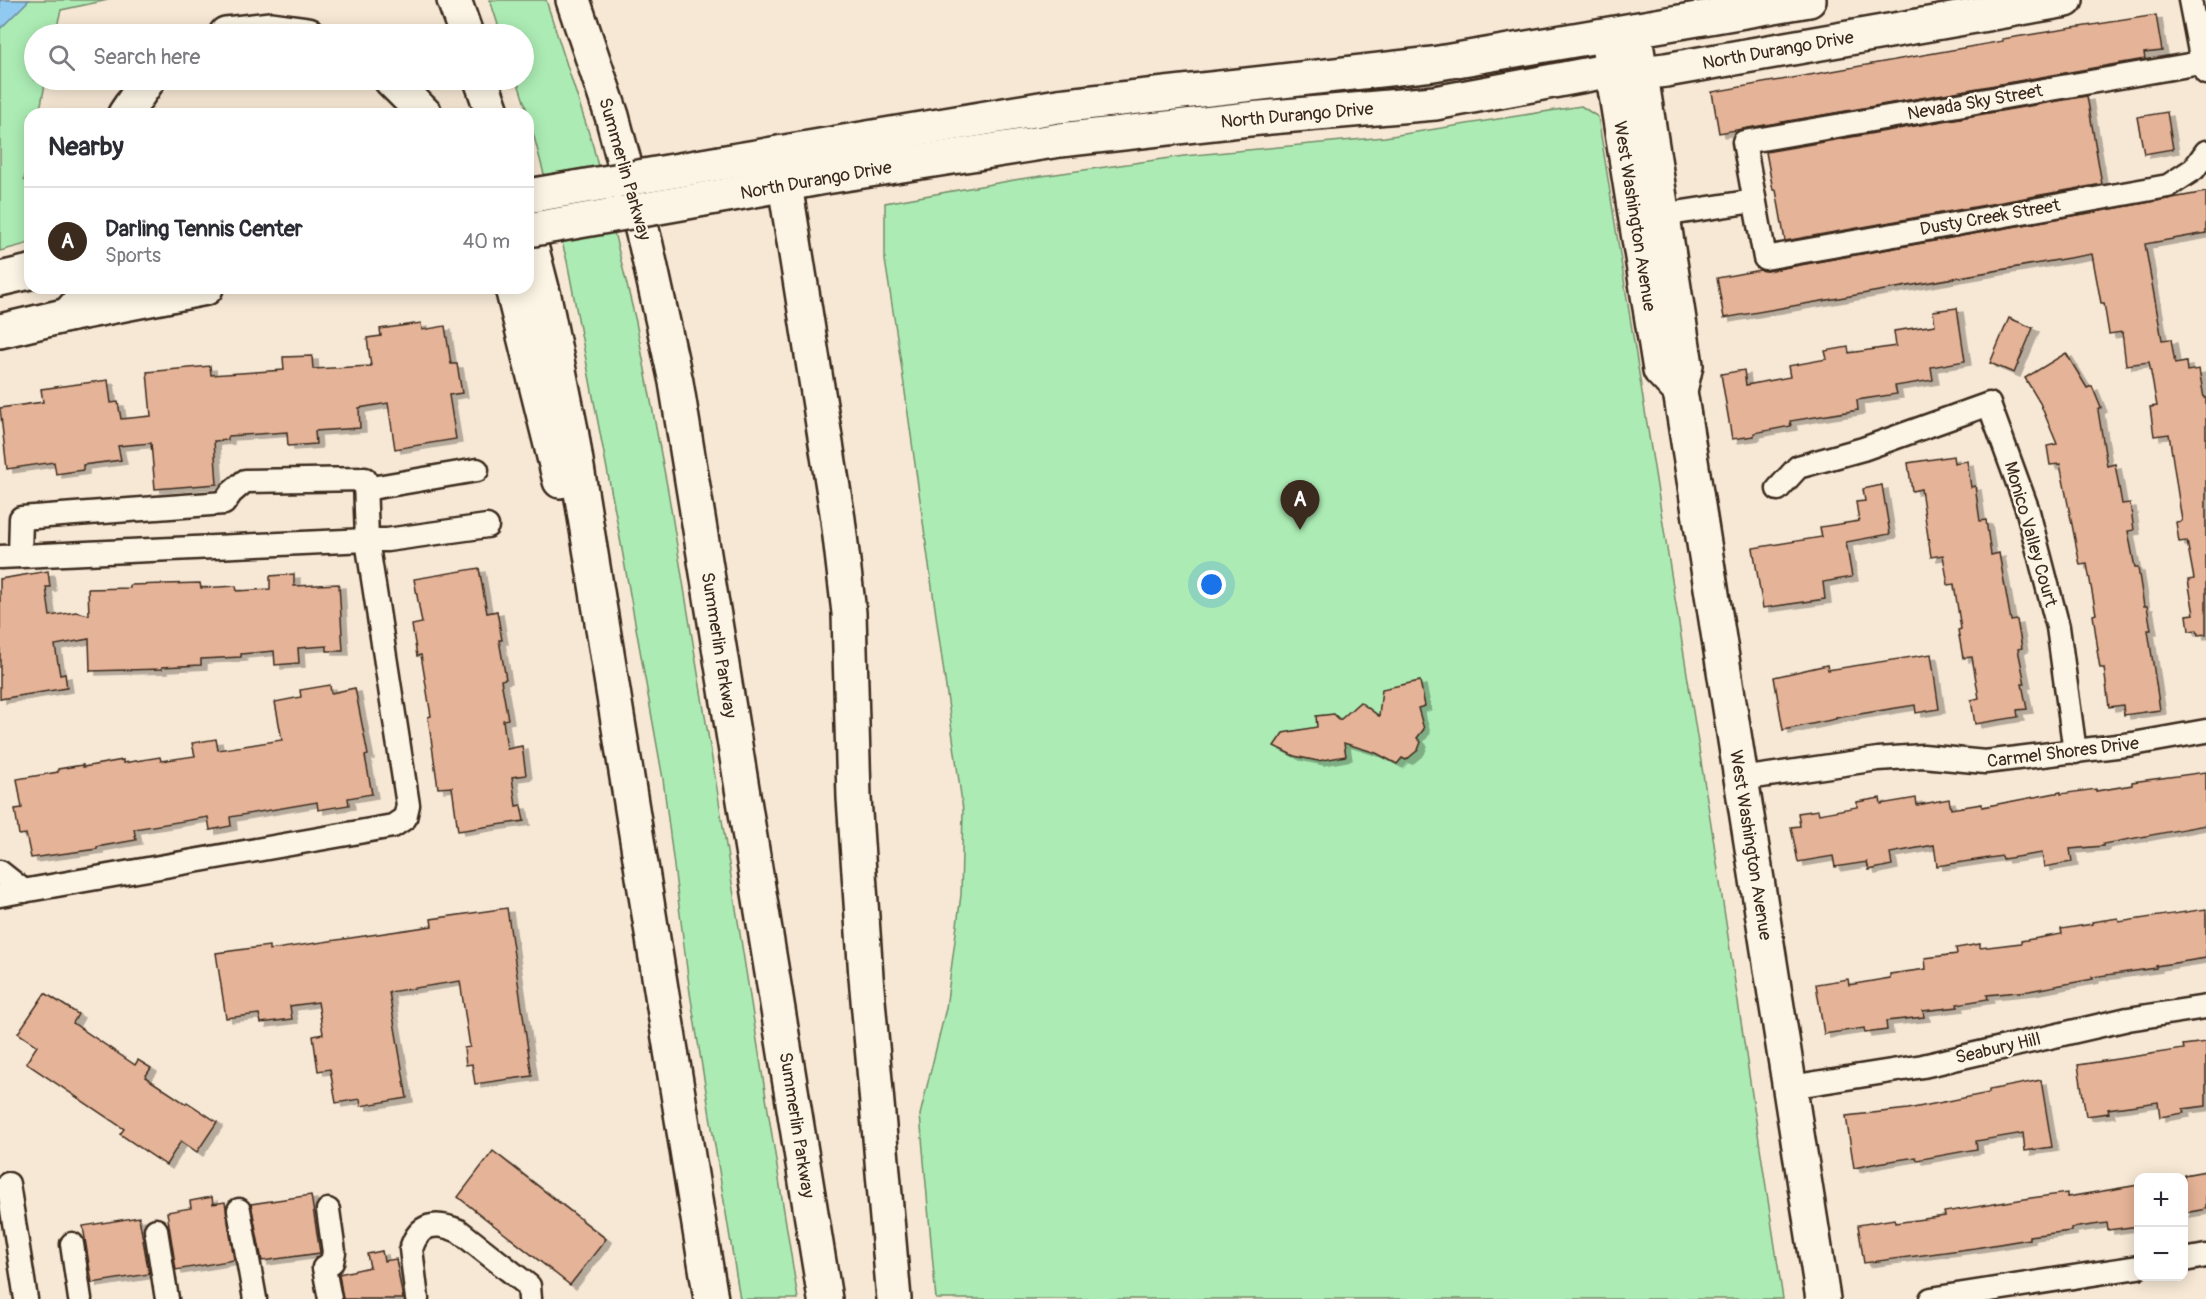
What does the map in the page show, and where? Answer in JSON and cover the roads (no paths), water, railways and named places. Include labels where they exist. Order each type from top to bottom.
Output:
[{"type":"main road","points":[[454,0],[462,24]]},
{"type":"main road","name":"Summerlin Parkway","points":[[573,0],[612,116],[646,245],[676,382],[825,1299]]},
{"type":"main road","name":"North Durango Drive","points":[[534,231],[728,195],[782,168],[1058,106],[1433,64],[1809,0]]},
{"type":"main road","name":"North Durango Drive","points":[[534,195],[720,163],[782,168],[1249,119],[1435,103],[2066,0]]},
{"type":"main road","name":"West Washington Avenue","points":[[1620,32],[1660,370],[1680,391]]},
{"type":"main road","name":"West Washington Avenue","points":[[1626,71],[1663,215],[1686,365],[1680,391],[1823,1299]]},
{"type":"main road","points":[[129,108],[141,90]]},
{"type":"main road","points":[[401,90],[419,108]]},
{"type":"main road","points":[[485,90],[491,108]]},
{"type":"main road","points":[[782,168],[838,519],[849,613],[854,798],[866,977],[894,1299]]},
{"type":"main road","points":[[534,256],[572,430],[711,1299]]},
{"type":"main road","points":[[0,279],[24,273]]},
{"type":"main road","points":[[68,315],[87,294]]},
{"type":"main road","points":[[0,331],[175,294]]},
{"type":"main road","points":[[513,294],[618,716]]},
{"type":"street","points":[[2190,0],[2205,66]]},
{"type":"street","name":"Nevada Sky Street","points":[[1754,201],[1744,142],[2205,66]]},
{"type":"street","name":"Dusty Creek Street","points":[[1754,201],[1765,258],[2168,186],[2194,169],[2205,156]]},
{"type":"street","points":[[1663,215],[1754,201]]},
{"type":"street","name":"Monico Valley Court","points":[[1778,489],[1798,466],[1863,449],[1989,404],[2027,508],[2058,627],[2075,752]]},
{"type":"street","points":[[365,489],[477,470]]},
{"type":"street","points":[[0,895],[393,826],[405,818],[408,805],[367,540],[365,479],[245,481],[231,493],[225,503],[21,518],[10,556],[367,540],[387,540],[488,526]]},
{"type":"street","name":"Carmel Shores Drive","points":[[1741,779],[1878,759],[1923,756],[1985,762],[2075,752],[2206,731]]},
{"type":"street","points":[[0,872],[24,891]]},
{"type":"street","name":"Seabury Hill","points":[[1790,1087],[1923,1066],[2128,1019],[2206,1007]]},
{"type":"street","points":[[8,1184],[26,1299]]},
{"type":"street","points":[[240,1210],[255,1299]]},
{"type":"street","points":[[328,1210],[334,1252],[332,1262],[324,1268],[330,1299]]},
{"type":"street","points":[[417,1299],[411,1249],[419,1233],[434,1224],[459,1231],[529,1286],[530,1299]]},
{"type":"street","points":[[156,1230],[167,1299]]},
{"type":"street","points":[[72,1244],[80,1299]]},
{"type":"street","points":[[2188,1259],[2206,1256]]},
{"type":"street","points":[[1943,1298],[2134,1268]]},
{"type":"water","points":[[0,0],[29,0],[0,29]]},
{"type":"place","name":"Darling Tennis Center","points":[[1300,530]]}]
